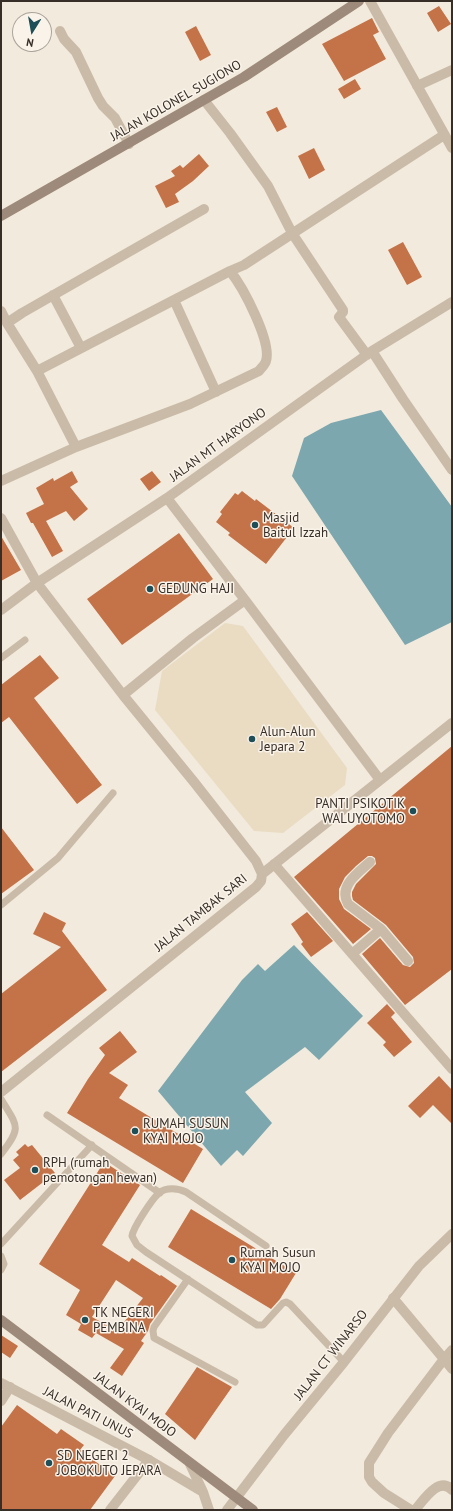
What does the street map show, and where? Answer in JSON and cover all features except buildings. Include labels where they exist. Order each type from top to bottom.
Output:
[{"type":"main road","name":"JALAN KOLONEL SUGIONO","points":[[1,216],[244,77],[358,1]]},
{"type":"main road","name":"JALAN KYAI MOJO","points":[[1,1320],[253,1510]]},
{"type":"street","points":[[370,1],[452,148]]},
{"type":"street","points":[[60,32],[64,39],[76,52],[98,98],[103,106],[115,118],[129,144]]},
{"type":"street","points":[[417,86],[452,70]]},
{"type":"street","points":[[204,100],[268,186],[292,233],[344,310],[339,317],[370,353],[452,470]]},
{"type":"street","points":[[37,371],[244,265],[444,135]]},
{"type":"street","points":[[7,323],[204,209]]},
{"type":"street","points":[[1,482],[76,447],[190,404],[259,371],[266,362],[267,349],[264,335],[239,282],[230,271]]},
{"type":"street","points":[[53,295],[80,348]]},
{"type":"street","points":[[174,300],[216,392]]},
{"type":"street","name":"JALAN MT HARYONO","points":[[1,610],[37,584],[167,498],[370,353],[452,302]]},
{"type":"street","points":[[1,310],[7,323],[37,371],[76,447]]},
{"type":"street","points":[[167,498],[380,780]]},
{"type":"street","points":[[1,518],[37,584],[123,695],[194,782],[256,862],[262,874]]},
{"type":"street","points":[[123,695],[193,638],[245,600]]},
{"type":"street","name":"JALAN TAMBAK SARI","points":[[1,1092],[256,887],[262,874],[274,864],[452,723]]},
{"type":"street","points":[[370,862],[350,881],[346,888],[345,899],[348,904],[381,929],[408,961]]},
{"type":"street","points":[[274,864],[452,1069]]},
{"type":"street","points":[[352,954],[381,929]]},
{"type":"street","name":"JALAN CT WINARSO","points":[[227,1510],[284,1435],[344,1362],[418,1266],[452,1234]]},
{"type":"street","points":[[393,1298],[452,1369]]},
{"type":"street","points":[[411,1510],[384,1493],[372,1482],[369,1477],[369,1463],[388,1433],[452,1350]]},
{"type":"street","points":[[1,1401],[5,1385]]},
{"type":"street","name":"JALAN PATI UNUS","points":[[5,1385],[149,1460],[203,1492]]},
{"type":"street","points":[[110,1510],[149,1460]]},
{"type":"street","points":[[190,1464],[203,1492],[209,1510]]},
{"type":"street","points":[[415,1510],[434,1488],[443,1485],[452,1490]]},
{"type":"lane","points":[[1,658],[25,640]]},
{"type":"lane","points":[[1,905],[58,858],[113,793]]},
{"type":"lane","points":[[1,1099],[16,1123],[17,1128],[12,1141],[1,1154]]},
{"type":"lane","points":[[47,1115],[160,1193]]},
{"type":"lane","points":[[1,1244],[92,1145]]},
{"type":"lane","points":[[266,1246],[186,1192],[173,1188],[160,1193],[134,1228],[132,1236],[137,1245],[257,1325],[263,1325],[283,1303],[286,1302],[290,1304],[344,1362]]},
{"type":"lane","points":[[1,1256],[4,1264],[1,1270]]},
{"type":"lane","points":[[188,1279],[154,1327],[154,1338],[235,1382]]},
{"type":"shaded area","name":"Alun-Alun Jepara 2","points":[[225,623],[243,626],[347,768],[345,785],[283,833],[254,831],[155,710],[162,671]]},
{"type":"water","points":[[381,410],[452,507],[452,622],[405,645],[292,476],[304,438],[331,423]]},
{"type":"water","points":[[294,945],[363,1016],[319,1060],[305,1047],[245,1092],[272,1123],[243,1156],[237,1150],[221,1166],[158,1091],[242,980],[258,964],[265,971]]},
{"type":"place","name":"Masjid Baitul Izzah","points":[[255,525]]},
{"type":"place","name":"GEDUNG HAJI","points":[[150,589]]},
{"type":"place","name":"Alun-Alun Jepara 2","points":[[252,739]]},
{"type":"place","name":"PANTI PSIKOTIK WALUYOTOMO","points":[[413,811]]},
{"type":"place","name":"RUMAH SUSUN KYAI MOJO","points":[[135,1131]]},
{"type":"place","name":"RPH (rumah pemotongan hewan)","points":[[35,1170]]},
{"type":"place","name":"Rumah Susun KYAI MOJO","points":[[232,1260]]},
{"type":"place","name":"TK NEGERI PEMBINA","points":[[85,1320]]},
{"type":"place","name":"SD NEGERI 2 JOBOKUTO JEPARA","points":[[49,1463]]}]
